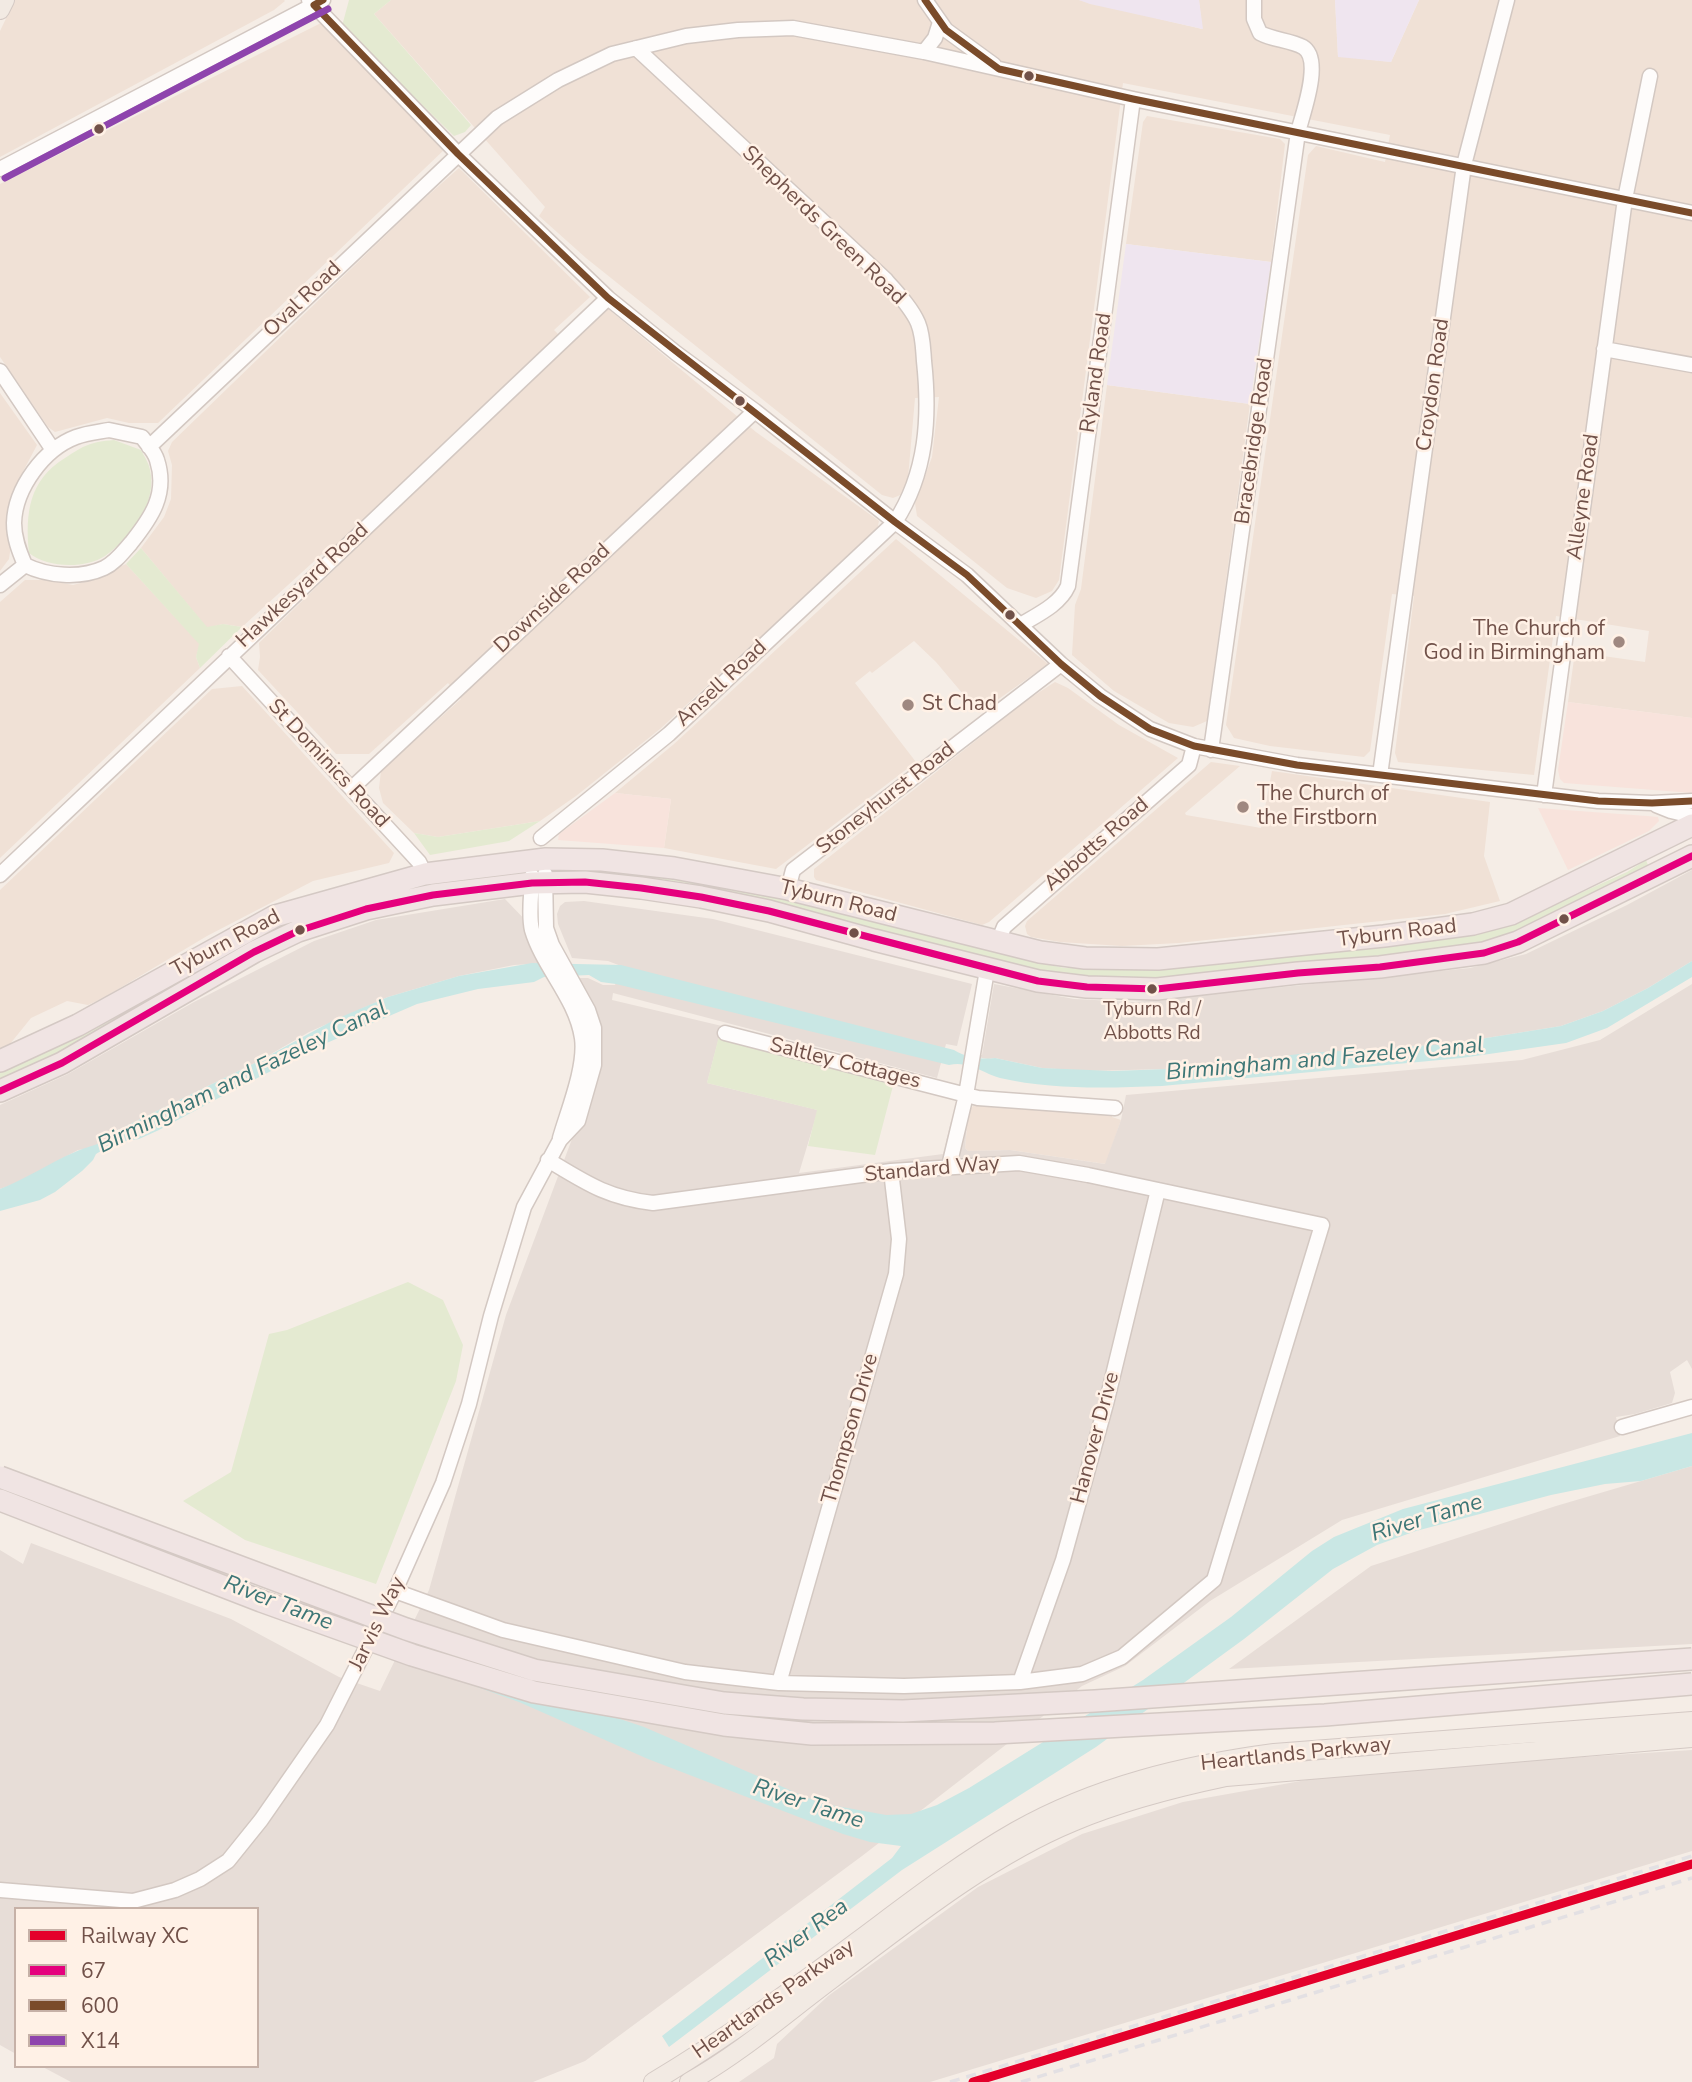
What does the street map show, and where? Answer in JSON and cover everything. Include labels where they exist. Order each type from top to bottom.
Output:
[{"type":"highway","name":"Tyburn Road","points":[[0,1061],[78,1025],[275,916],[425,873],[540,852],[674,868],[788,889],[1040,952],[1085,958],[1158,959],[1474,924],[1511,914],[1692,825]]},
{"type":"highway","name":"Tyburn Road","points":[[0,1091],[62,1063],[254,953],[299,931],[366,909],[433,895],[508,885],[585,882],[701,897],[769,911],[1038,981],[1087,987],[1157,989],[1380,967],[1484,953],[1518,942],[1692,856]]},
{"type":"highway","points":[[0,1477],[406,1629],[534,1670],[724,1703],[803,1709],[903,1711],[1096,1701],[1692,1659]]},
{"type":"highway","points":[[0,1500],[261,1601],[412,1655],[534,1692],[724,1725],[811,1734],[995,1733],[1325,1715],[1692,1684]]},
{"type":"main road","name":"Heartlands Parkway","points":[[653,2082],[718,2042],[930,1886],[1017,1831],[1110,1789],[1218,1760],[1274,1753],[1692,1721]]},
{"type":"main road","name":"Heartlands Parkway","points":[[690,2082],[729,2057],[943,1898],[987,1869],[1070,1823],[1111,1807],[1167,1790],[1226,1777],[1692,1738]]},
{"type":"street","points":[[925,0],[946,30],[999,69]]},
{"type":"street","name":"Bracebridge Road","points":[[1211,750],[1298,132],[1313,68],[1311,56],[1304,48],[1260,33],[1254,19],[1254,0]]},
{"type":"street","name":"Croydon Road","points":[[1380,775],[1464,165],[1507,0]]},
{"type":"street","points":[[0,169],[315,2],[458,154],[608,298],[967,575],[1062,664],[1121,712],[1150,729],[1211,750],[1380,775],[1544,795],[1652,803],[1692,801]]},
{"type":"street","points":[[924,52],[940,22]]},
{"type":"street","name":"Oval Road","points":[[149,447],[497,118],[524,100],[612,54],[699,34],[793,28],[924,52],[1133,99],[1692,213]]},
{"type":"street","name":"Shepherds Green Road","points":[[636,48],[886,280],[918,322],[928,417],[918,476],[909,501],[895,522]]},
{"type":"street","name":"Alleyne Road","points":[[1544,795],[1625,199],[1650,76]]},
{"type":"street","name":"Ryland Road","points":[[1022,624],[1056,602],[1068,586],[1133,99]]},
{"type":"street","name":"Hawkesyard Road","points":[[0,875],[608,298]]},
{"type":"street","points":[[1604,349],[1692,365]]},
{"type":"street","points":[[0,371],[53,450]]},
{"type":"street","name":"Downside Road","points":[[352,788],[755,411]]},
{"type":"street","points":[[109,430],[142,437],[157,457],[158,498],[149,521],[118,559],[105,568],[85,574],[37,571],[25,565],[15,536],[14,520],[19,499],[28,481],[53,450],[74,438],[109,430]]},
{"type":"street","name":"Ansell Road","points":[[540,852],[895,522]]},
{"type":"street","points":[[0,585],[25,565]]},
{"type":"street","name":"St Dominics Road","points":[[229,656],[419,862],[425,873]]},
{"type":"street","name":"Stoneyhurst Road","points":[[788,889],[793,870],[1062,664]]},
{"type":"street","name":"Abbotts Road","points":[[998,942],[1004,927],[1189,765],[1194,746]]},
{"type":"street","points":[[1652,803],[1692,816]]},
{"type":"street","points":[[1669,837],[1674,827],[1671,811]]},
{"type":"street","points":[[531,926],[540,852]]},
{"type":"street","points":[[546,911],[562,892],[585,882]]},
{"type":"street","name":"Jarvis Way","points":[[0,1890],[133,1901],[175,1890],[228,1861],[261,1820],[327,1725],[395,1591],[443,1483],[524,1207],[560,1140],[578,1078],[582,1039],[570,990],[545,945],[546,911],[538,883]]},
{"type":"street","points":[[508,885],[523,905],[531,926],[545,945]]},
{"type":"street","points":[[949,1166],[966,1095],[988,970]]},
{"type":"street","name":"Saltley Cottages","points":[[725,1033],[966,1095],[1115,1108]]},
{"type":"street","name":"Standard Way","points":[[548,1160],[601,1191],[627,1200],[653,1203],[891,1171],[1019,1163],[1322,1225],[1214,1580],[1122,1657],[1082,1674],[1020,1682]]},
{"type":"street","name":"Thompson Drive","points":[[779,1683],[896,1274],[899,1238],[891,1171]]},
{"type":"street","name":"Hanover Drive","points":[[1020,1682],[1066,1550],[1106,1404],[1158,1190]]},
{"type":"street","points":[[1622,1427],[1692,1407]]},
{"type":"street","points":[[395,1591],[503,1630],[685,1672],[779,1683],[904,1686],[1020,1682]]},
{"type":"shaded area","points":[[15,0],[285,1],[274,10],[0,157],[0,31]]},
{"type":"shaded area","points":[[391,0],[1079,0],[1202,29],[1199,0],[1335,0],[1338,56],[1391,62],[1419,0],[1692,0],[1692,718],[1568,702],[1575,652],[1645,662],[1649,631],[1556,616],[1534,775],[1398,762],[1395,753],[1414,596],[1392,594],[1370,751],[1364,757],[1270,746],[1234,738],[1226,725],[1308,155],[1316,146],[1385,162],[1390,135],[1123,83],[1059,580],[1052,591],[1036,598],[1007,588],[917,516],[915,503],[932,457],[939,397],[915,398],[908,478],[903,494],[893,498],[882,495],[586,258],[539,216],[545,207],[374,14]]},
{"type":"shaded area","points":[[1079,0],[1199,0],[1203,29],[1090,4]]},
{"type":"shaded area","points":[[1335,0],[1419,0],[1391,62],[1338,57]]},
{"type":"shaded area","points":[[323,22],[445,149],[158,423],[129,423],[107,418],[55,432],[48,427],[0,357],[0,184]]},
{"type":"shaded area","points":[[1147,116],[1280,139],[1285,144],[1271,262],[1126,244],[1143,122]]},
{"type":"shaded area","points":[[459,168],[590,297],[554,330],[569,345],[607,308],[756,432],[879,521],[877,530],[660,729],[576,796],[540,821],[438,837],[414,833],[383,803],[379,788],[381,771],[461,699],[448,683],[369,754],[336,754],[258,670],[259,643],[338,566],[322,554],[242,627],[223,624],[207,628],[141,548],[164,517],[171,499],[172,465],[168,451],[172,442],[416,206]]},
{"type":"shaded area","points":[[1126,244],[1271,262],[1250,404],[1107,385]]},
{"type":"shaded area","points":[[1107,385],[1250,404],[1207,721],[1193,727],[1169,723],[1114,691],[1072,655],[1075,605],[1081,589]]},
{"type":"shaded area","points":[[0,393],[37,445],[18,481],[7,522],[11,545],[9,559],[0,571]]},
{"type":"shaded area","points":[[896,539],[1048,664],[979,713],[936,662],[914,641],[855,683],[916,762],[776,869],[664,848],[671,799],[615,793],[674,744]]},
{"type":"shaded area","points":[[126,564],[200,644],[196,657],[200,668],[0,858],[0,602],[25,580],[47,580],[73,585],[92,580]]},
{"type":"shaded area","points":[[1055,682],[1068,688],[1119,725],[1178,758],[989,922],[982,925],[816,880],[814,869],[1027,700]]},
{"type":"shaded area","points":[[242,686],[394,853],[389,863],[313,881],[207,936],[105,997],[88,1005],[67,1001],[31,1018],[10,1044],[0,1049],[0,890],[212,689]]},
{"type":"shaded area","points":[[1568,702],[1692,718],[1692,793],[1564,783],[1558,770]]},
{"type":"shaded area","points":[[1211,762],[1240,766],[1185,813],[1186,815],[1261,828],[1272,771],[1490,802],[1484,856],[1500,901],[1445,914],[1179,943],[1122,946],[1060,942],[1027,934],[1027,921]]},
{"type":"shaded area","points":[[615,793],[671,799],[664,848],[558,840],[559,834]]},
{"type":"shaded area","points":[[1538,808],[1658,817],[1659,821],[1649,831],[1568,870]]},
{"type":"shaded area","points":[[1692,870],[1692,961],[1603,1011],[1561,1026],[1449,1044],[1258,1058],[1168,1069],[1087,1071],[1042,1068],[972,1056],[982,1055],[994,984],[1074,999],[1135,1002],[1470,968],[1526,954]]},
{"type":"shaded area","points":[[505,899],[531,926],[547,963],[514,965],[459,976],[388,997],[309,1032],[259,1061],[118,1130],[111,1138],[92,1148],[78,1150],[17,1183],[0,1189],[0,1105],[68,1074],[194,1002],[314,941],[376,920]]},
{"type":"shaded area","points":[[584,901],[713,919],[972,984],[957,1046],[946,1044],[937,1078],[613,993],[612,1000],[722,1026],[707,1083],[818,1110],[799,1173],[943,1154],[951,1121],[967,1123],[965,1148],[968,1151],[1010,1150],[1105,1164],[1121,1120],[1126,1095],[1522,1060],[1600,1040],[1692,984],[1692,1369],[1687,1360],[1670,1372],[1675,1393],[1672,1403],[1616,1417],[1620,1436],[1342,1520],[1210,1601],[1125,1666],[1082,1686],[862,1856],[585,2061],[533,2082],[71,2082],[45,2068],[259,2068],[259,1907],[14,1907],[14,2053],[0,2045],[0,1550],[23,1564],[31,1543],[231,1619],[339,1677],[380,1691],[429,1590],[506,1315],[578,1123],[594,1066],[571,978],[588,978],[603,985],[615,985],[621,966],[608,961],[572,958],[558,924],[557,914],[565,902]]},
{"type":"shaded area","points":[[976,1103],[1113,1112],[1112,1117],[1121,1120],[1106,1164],[1010,1150],[968,1151],[965,1148],[968,1115]]},
{"type":"shaded area","points":[[1692,1466],[1692,1644],[1229,1669],[1371,1566],[1556,1506]]},
{"type":"shaded area","points":[[1692,1750],[1692,1851],[930,2082],[739,2082],[774,2058],[777,2044],[828,1996],[978,1887],[1082,1834],[1183,1802],[1312,1779],[1488,1763]]},
{"type":"green space","points":[[349,0],[391,0],[374,14],[471,125],[465,132],[454,136],[342,26]]},
{"type":"green space","points":[[114,440],[141,450],[150,470],[150,495],[132,530],[105,556],[87,563],[56,564],[29,553],[29,511],[37,487],[44,476],[83,447]]},
{"type":"green space","points":[[141,548],[207,627],[223,624],[242,627],[200,668],[196,657],[199,644],[126,564]]},
{"type":"green space","points":[[540,821],[509,841],[430,855],[414,833],[438,837]]},
{"type":"green space","points":[[1646,860],[1649,868],[1501,941],[1447,952],[1154,981],[1064,979],[686,883],[652,878],[653,875],[709,879],[1065,968],[1132,968],[1534,914],[1627,872]]},
{"type":"green space","points":[[333,908],[328,916],[0,1086],[0,1072],[75,1035],[261,932]]},
{"type":"green space","points":[[719,1036],[894,1082],[875,1155],[808,1146],[817,1110],[707,1083]]},
{"type":"green space","points":[[408,1282],[443,1300],[463,1345],[456,1381],[376,1584],[245,1540],[183,1501],[231,1472],[269,1334],[287,1330]]},
{"type":"water","name":"Birmingham and Fazeley Canal","points":[[1692,961],[1692,977],[1607,1028],[1566,1043],[1461,1058],[1162,1086],[1121,1087],[1020,1082],[1000,1078],[963,1064],[949,1065],[601,982],[589,975],[544,977],[534,982],[478,989],[417,1004],[322,1045],[159,1130],[139,1139],[114,1143],[96,1154],[82,1171],[55,1192],[40,1200],[0,1211],[0,1189],[65,1156],[102,1142],[118,1130],[259,1061],[334,1020],[388,997],[459,976],[532,963],[621,965],[974,1057],[995,1058],[1042,1068],[1112,1071],[1168,1069],[1308,1053],[1449,1044],[1561,1026],[1603,1011]]},
{"type":"water","points":[[1692,1433],[1692,1466],[1641,1481],[1605,1484],[1551,1495],[1416,1531],[1377,1545],[1333,1569],[1244,1639],[1096,1747],[902,1870],[669,2047],[662,2036],[892,1858],[901,1846],[870,1842],[843,1834],[648,1759],[519,1702],[249,1605],[111,1533],[450,1662],[644,1727],[820,1803],[886,1815],[911,1814],[937,1805],[969,1788],[1143,1680],[1231,1617],[1312,1551],[1334,1537],[1403,1509]]},
{"type":"railway","points":[[950,2082],[1692,1856]]},
{"type":"railway","points":[[1021,2082],[1692,1878]]},
{"type":"rail line","name":"XC","points":[[973,2082],[1692,1864]]},
{"type":"transit line","name":"600","points":[[323,0],[314,5],[458,154],[608,298],[967,575],[1061,664],[1100,696],[1150,729],[1194,746],[1297,765],[1598,801],[1692,801]]},
{"type":"transit line","name":"600","points":[[925,0],[946,30],[999,69],[1133,99],[1692,213]]},
{"type":"transit line","name":"X14","points":[[5,178],[328,9]]},
{"type":"transit line","name":"67","points":[[0,1091],[62,1063],[254,952],[298,931],[366,909],[433,895],[532,883],[585,882],[641,888],[769,911],[1038,981],[1087,987],[1157,989],[1380,967],[1484,953],[1518,942],[1692,856]]},
{"type":"place","name":"The Church of God in Birmingham","points":[[1619,642]]},
{"type":"place","name":"St Chad","points":[[908,705]]},
{"type":"place","name":"The Church of the Firstborn","points":[[1243,807]]},
{"type":"place","name":"Tyburn Rd / Abbotts Rd","points":[[1152,989]]},
{"type":"water label","name":"River Tame","points":[[1427,1519]]},
{"type":"water label","name":"River Tame","points":[[278,1604]]},
{"type":"water label","name":"River Tame","points":[[808,1805]]},
{"type":"water label","name":"River Rea","points":[[807,1934]]}]
